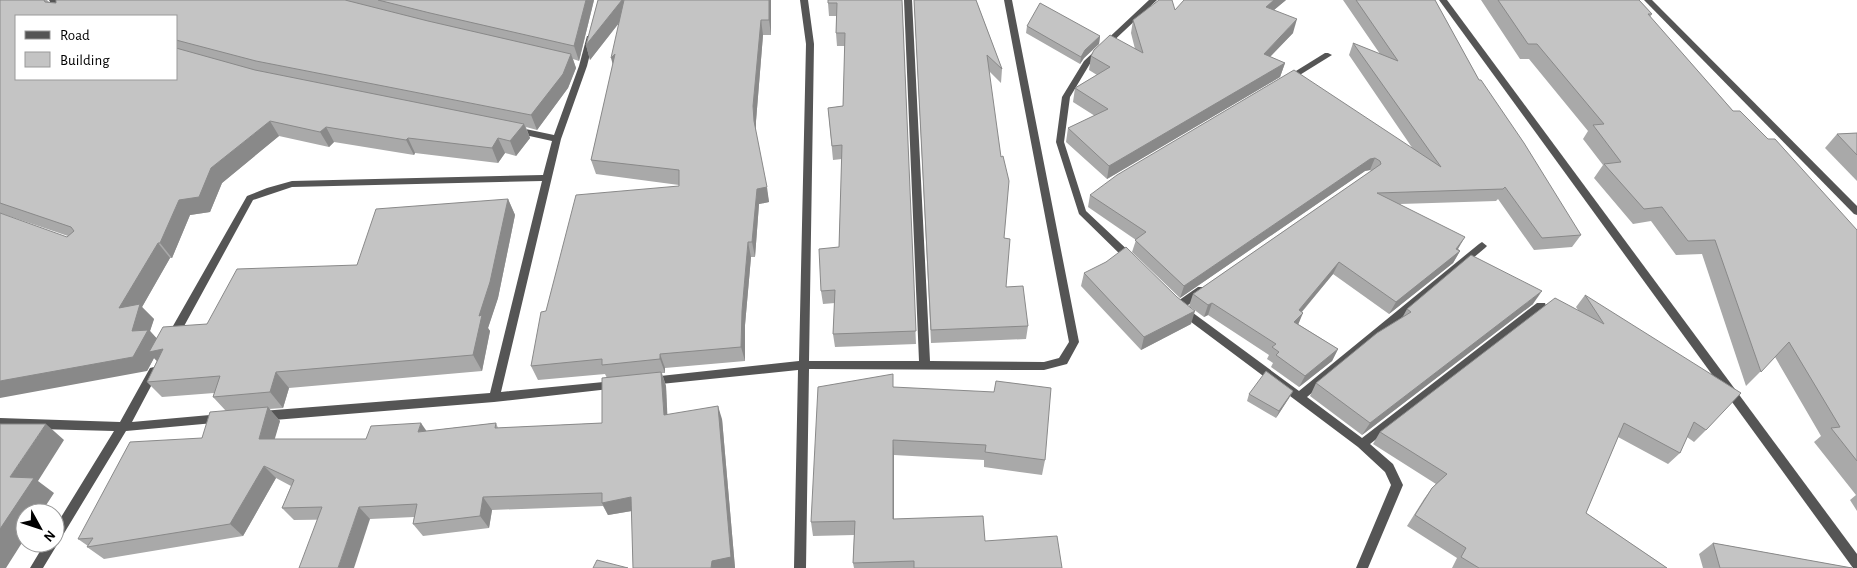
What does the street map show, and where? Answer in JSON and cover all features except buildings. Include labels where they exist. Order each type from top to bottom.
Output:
[{"type":"street","points":[[52,0],[61,15]]},
{"type":"street","points":[[800,568],[810,44],[804,0]]},
{"type":"street","points":[[908,0],[925,366]]},
{"type":"street","points":[[250,417],[494,397],[804,365],[1044,366],[1063,360],[1074,342],[1008,0]]},
{"type":"street","points":[[1137,266],[1082,212],[1084,200],[1060,142],[1066,97],[1088,61],[1153,0]]},
{"type":"street","points":[[1443,0],[1857,564]]},
{"type":"street","points":[[1648,0],[1857,212]]},
{"type":"street","points":[[494,397],[557,139],[578,65],[593,28]]},
{"type":"street","points":[[1276,85],[1328,55]]},
{"type":"street","points":[[508,129],[557,139]]},
{"type":"street","points":[[170,342],[250,198],[292,184],[548,178]]},
{"type":"street","points":[[1300,396],[1482,246]]},
{"type":"street","points":[[1210,285],[1175,303],[1300,396],[1362,444],[1389,468],[1397,485],[1362,568]]},
{"type":"street","points":[[1362,444],[1541,306]]},
{"type":"street","points":[[65,522],[123,427],[161,359]]},
{"type":"street","points":[[0,423],[123,427],[230,418]]},
{"type":"street","points":[[36,568],[46,553]]}]
